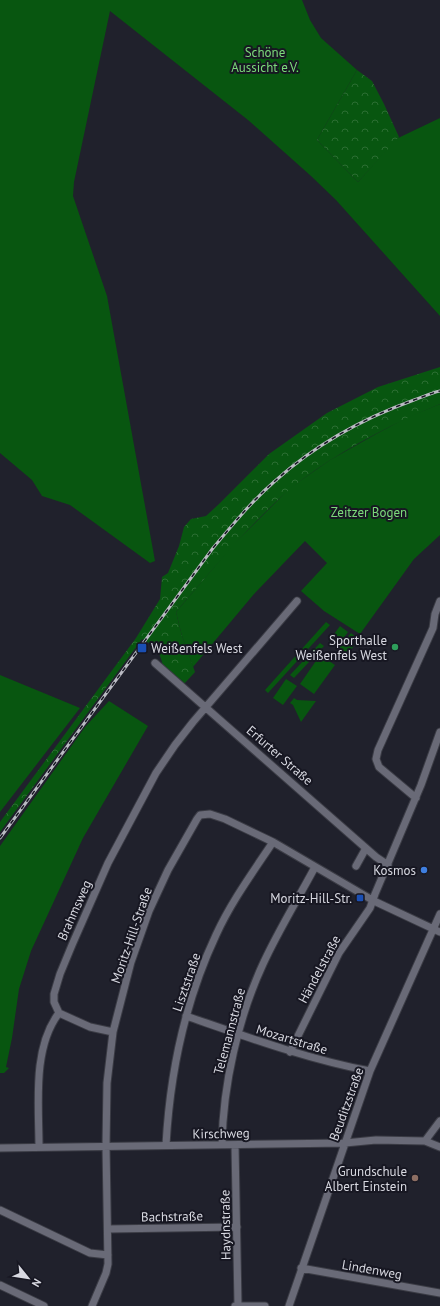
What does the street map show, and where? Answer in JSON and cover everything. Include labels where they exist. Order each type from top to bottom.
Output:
[{"type":"street","name":"Brahmsweg","points":[[59,1013],[54,999],[60,974],[108,863],[156,773],[176,743],[297,601]]},
{"type":"street","points":[[416,798],[379,767],[376,759],[378,750],[433,628],[435,614],[440,602]]},
{"type":"street","name":"Erfurter Straße","points":[[155,663],[366,848],[388,865]]},
{"type":"street","name":"Händelstraße","points":[[290,1052],[339,953],[374,901],[416,798],[440,732]]},
{"type":"street","name":"Moritz-Hill-Straße","points":[[92,1306],[106,1273],[108,1255],[106,1146],[107,1083],[113,1032],[131,962],[149,911],[168,870],[197,819],[204,814],[214,815],[225,819],[273,842],[374,901],[437,931]]},
{"type":"street","name":"Lisztstraße","points":[[166,1145],[168,1115],[179,1046],[186,1016],[199,974],[216,934],[228,911],[273,842]]},
{"type":"street","points":[[356,866],[366,848]]},
{"type":"street","name":"Telemannstraße","points":[[222,1144],[223,1123],[229,1078],[238,1034],[248,1001],[264,962],[315,867]]},
{"type":"street","name":"Beuditzstraße","points":[[289,1306],[370,1071],[437,931],[440,914]]},
{"type":"street","points":[[40,1147],[39,1087],[41,1060],[48,1033],[55,1019],[59,1013],[90,1027],[113,1032]]},
{"type":"street","name":"Mozartstraße","points":[[186,1016],[290,1052],[321,1061],[370,1071]]},
{"type":"street","points":[[425,1141],[440,1121]]},
{"type":"street","name":"Kirschweg","points":[[0,1148],[345,1143],[376,1140],[425,1141],[440,1147]]},
{"type":"street","name":"Haydnstraße","points":[[235,1144],[237,1306]]},
{"type":"street","points":[[0,1210],[90,1253],[108,1255]]},
{"type":"street","name":"Bachstraße","points":[[108,1229],[237,1227]]},
{"type":"street","name":"Lindenweg","points":[[301,1268],[440,1293]]},
{"type":"street","points":[[0,1285],[44,1306]]},
{"type":"street","points":[[237,1306],[265,1306]]},
{"type":"green space","name":"Schöne Aussicht e.V.","points":[[0,0],[302,0],[310,20],[321,38],[357,70],[317,140],[358,182],[396,139],[440,118],[440,316],[336,200],[311,176],[248,120],[110,11],[74,182],[73,196],[107,296],[155,561],[150,563],[70,505],[42,496],[32,480],[0,453]]},
{"type":"green space","points":[[357,70],[372,81],[399,137],[358,182],[317,140]]},
{"type":"green space","points":[[440,367],[440,404],[407,418],[359,443],[314,471],[293,487],[245,533],[176,612],[182,636],[195,672],[184,684],[163,666],[160,656],[156,650],[142,639],[0,832],[0,822],[136,638],[160,599],[162,577],[168,573],[179,546],[184,527],[191,519],[206,516],[269,454],[327,413],[378,387]]},
{"type":"green space","name":"Zeitzer Bogen","points":[[440,404],[440,535],[414,559],[360,634],[324,611],[301,591],[327,563],[305,541],[254,594],[193,667],[182,636],[176,612],[232,546],[290,488],[330,460],[408,417]]},
{"type":"green space","points":[[326,622],[330,625],[268,693],[265,690]]},
{"type":"green space","points":[[340,626],[348,632],[337,647],[329,641]]},
{"type":"green space","points":[[351,633],[359,639],[348,654],[339,648]]},
{"type":"green space","points":[[320,643],[324,646],[294,678],[290,675]]},
{"type":"green space","points":[[320,655],[335,665],[314,694],[300,684]]},
{"type":"green space","points":[[0,675],[80,708],[0,812]]},
{"type":"green space","points":[[286,679],[297,686],[283,705],[273,698]]},
{"type":"green space","points":[[294,698],[297,700],[316,701],[301,722],[293,705],[290,703]]},
{"type":"green space","points":[[109,701],[148,726],[83,838],[31,951],[19,989],[6,1067],[9,1068],[4,1073],[0,1073],[0,846],[85,727]]},
{"type":"railway","points":[[0,838],[213,548],[258,497],[290,468],[323,444],[377,415],[440,391]]},
{"type":"place","name":"Sporthalle Weißenfels West","points":[[395,647]]},
{"type":"place","name":"Weißenfels West","points":[[142,648]]},
{"type":"place","name":"Kosmos","points":[[424,870]]},
{"type":"place","name":"Moritz-Hill-Str.","points":[[360,898]]},
{"type":"place","name":"Grundschule Albert Einstein","points":[[415,1178]]}]
